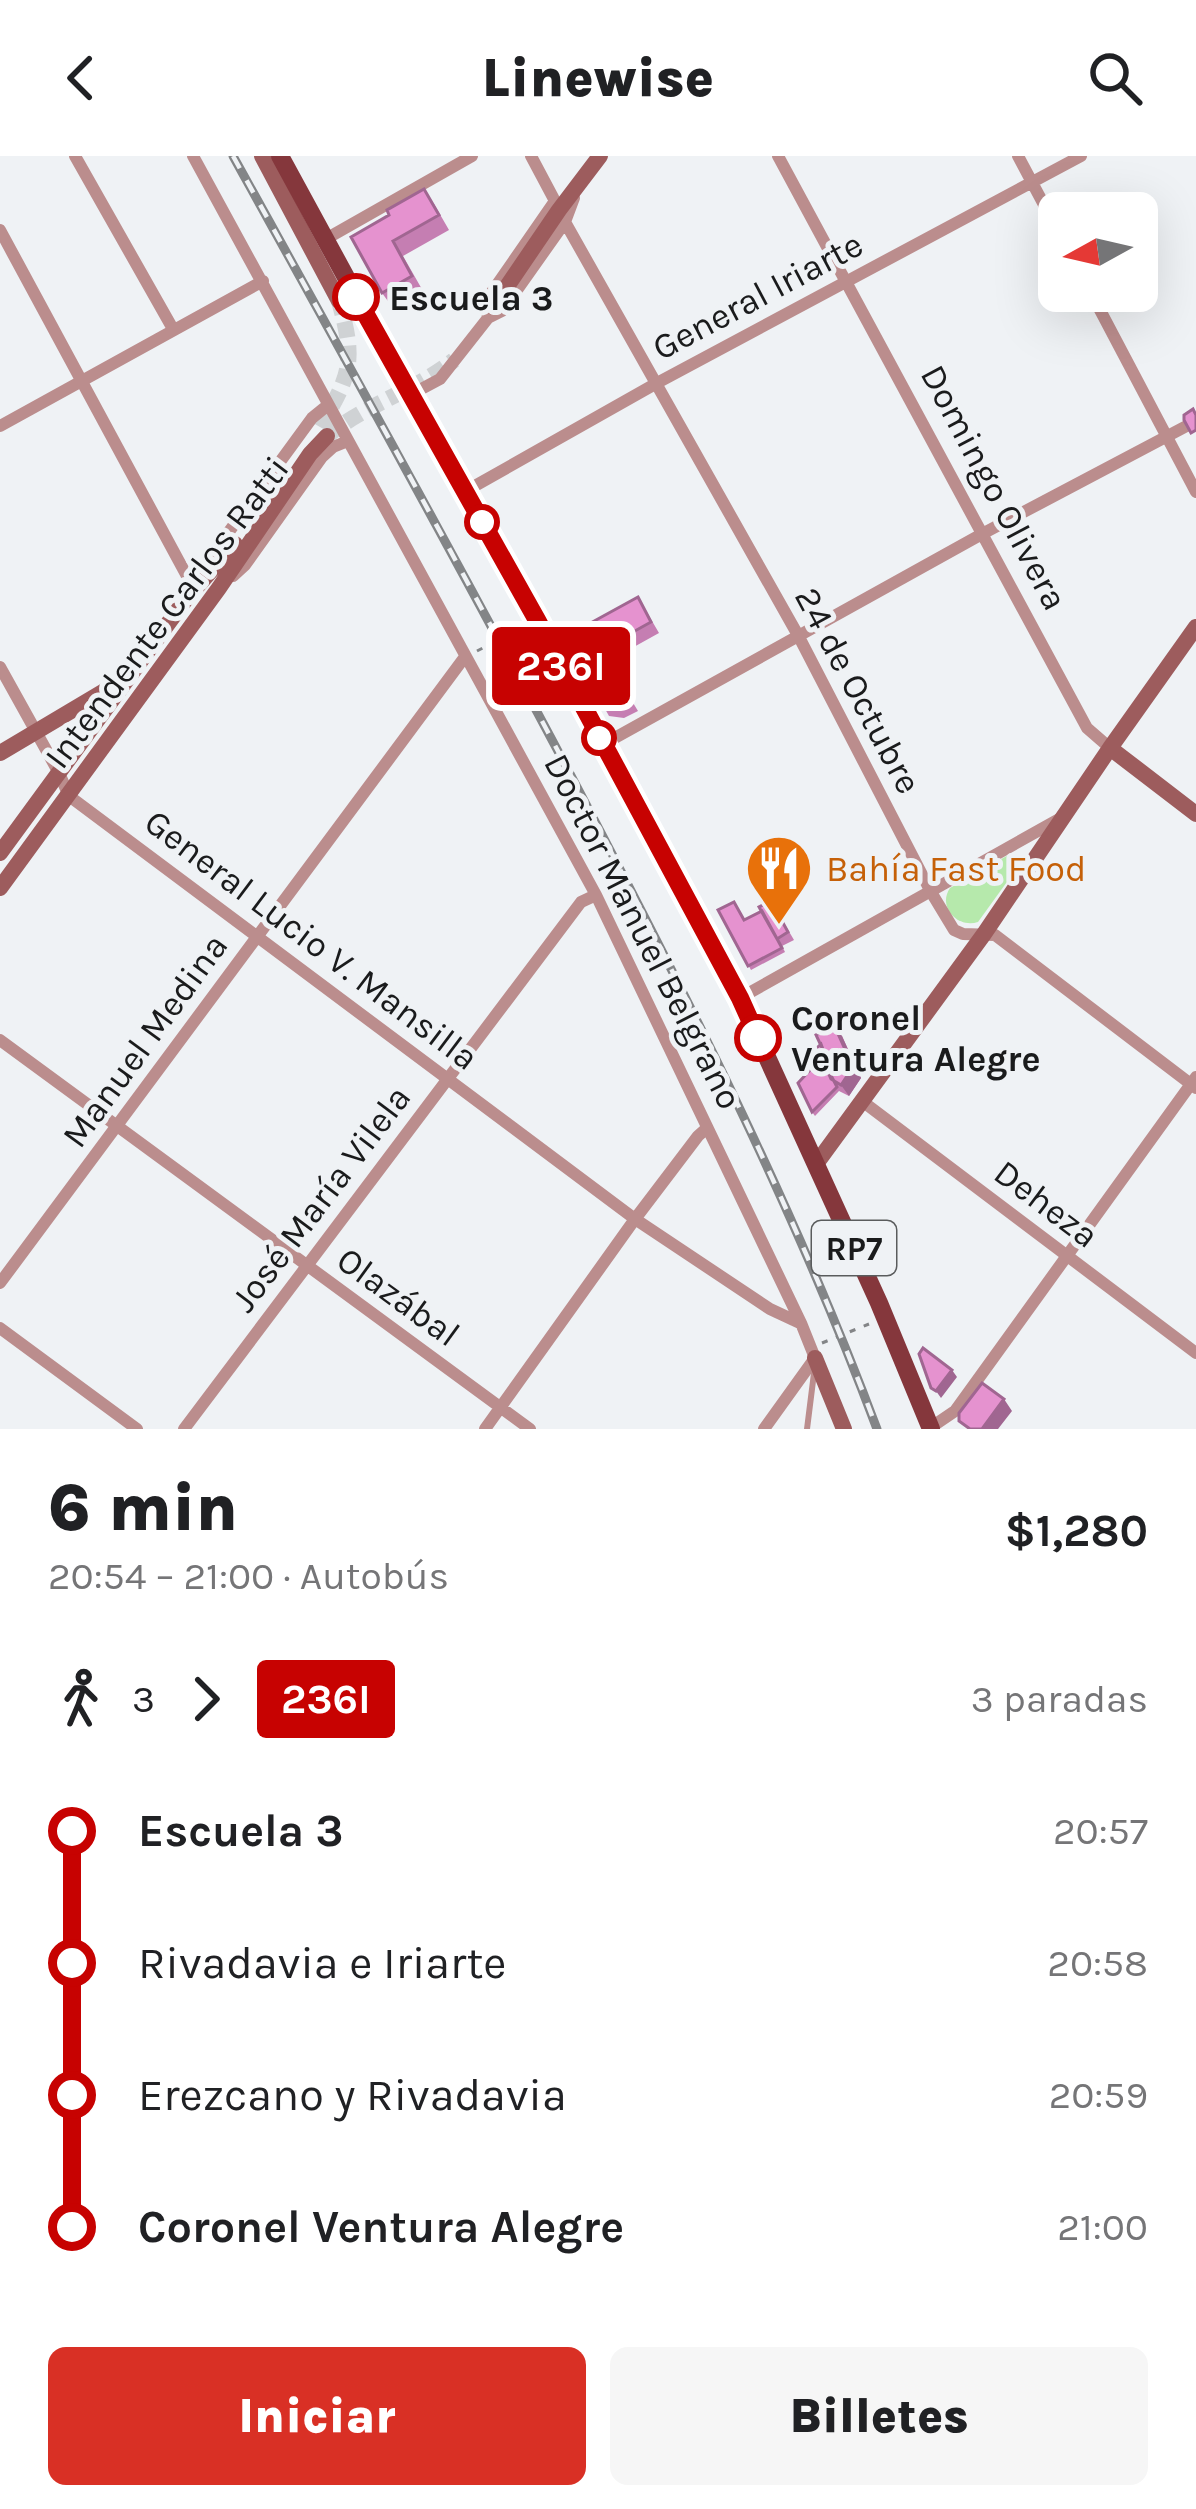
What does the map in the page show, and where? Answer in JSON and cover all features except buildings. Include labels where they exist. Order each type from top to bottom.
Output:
[{"type":"main road","points":[[262,156],[339,301]]},
{"type":"main road","name":"RP7","points":[[280,156],[740,998],[930,1428]]},
{"type":"main road","points":[[490,312],[600,156]]},
{"type":"main road","name":"Intendente Carlos Ratti","points":[[0,853],[186,599],[231,550],[323,432],[219,588],[0,888]]},
{"type":"main road","points":[[816,1164],[984,934],[1196,627]]},
{"type":"main road","points":[[0,752],[127,678]]},
{"type":"main road","name":"Domingo Olivera","points":[[1110,748],[1196,814]]},
{"type":"main road","name":"Doctor Manuel Belgrano","points":[[818,1351],[844,1429]]},
{"type":"street","points":[[75,156],[173,329]]},
{"type":"street","name":"Doctor Manuel Belgrano","points":[[193,156],[596,895],[818,1351]]},
{"type":"street","points":[[324,240],[472,156]]},
{"type":"street","name":"24 de Octubre","points":[[531,156],[799,637],[954,930],[995,935],[1194,1083]]},
{"type":"street","name":"Domingo Olivera","points":[[778,156],[1087,728],[1110,748]]},
{"type":"street","points":[[1018,156],[1038,193]]},
{"type":"street","name":"General Iriarte","points":[[464,491],[1081,156]]},
{"type":"street","points":[[490,312],[485,302],[560,211]]},
{"type":"street","points":[[410,395],[440,379],[490,312],[502,311],[560,211]]},
{"type":"street","points":[[0,230],[188,578]]},
{"type":"street","points":[[0,426],[262,281]]},
{"type":"street","points":[[1101,312],[1196,492]]},
{"type":"street","name":"Intendente Carlos Ratti","points":[[186,599],[188,578],[209,559],[312,418],[328,405]]},
{"type":"street","points":[[602,745],[1196,421]]},
{"type":"street","name":"Intendente Carlos Ratti","points":[[219,588],[245,566],[322,457],[348,441]]},
{"type":"street","name":"Manuel Medina","points":[[0,1283],[464,658]]},
{"type":"street","name":"General Lucio V. Mansilla","points":[[0,667],[69,796],[635,1219],[770,1309],[801,1323]]},
{"type":"street","points":[[740,998],[1062,817]]},
{"type":"street","name":"José María Vilela","points":[[184,1429],[581,902],[596,895]]},
{"type":"street","name":"Olazábal","points":[[0,1040],[530,1429]]},
{"type":"street","points":[[930,1428],[955,1411],[1194,1083]]},
{"type":"street","name":"Deheza","points":[[862,1101],[1196,1353]]},
{"type":"street","points":[[485,1429],[635,1219],[707,1128]]},
{"type":"street","points":[[0,1328],[137,1429]]},
{"type":"street","points":[[764,1429],[818,1351]]},
{"type":"lane","points":[[807,1429],[818,1351]]},
{"type":"path","points":[[464,658],[537,620]]},
{"type":"path","points":[[818,1351],[870,1324]]},
{"type":"green space","points":[[1012,853],[1021,858],[1017,868],[978,922],[963,922],[952,915],[946,902],[950,888]]},
{"type":"tunnel","points":[[320,427],[348,367],[348,339],[339,301]]},
{"type":"tunnel","points":[[327,436],[454,360]]},
{"type":"railway","points":[[233,156],[659,944],[775,1183],[877,1429]]},
{"type":"bus line","name":"236I","points":[[356,297],[537,620],[758,1038]]},
{"type":"place","name":"Escuela 3","points":[[356,297]]},
{"type":"place","name":"Bahía Fast Food","points":[[779,927]]},
{"type":"place","name":"Coronel Ventura Alegre","points":[[758,1038]]}]
